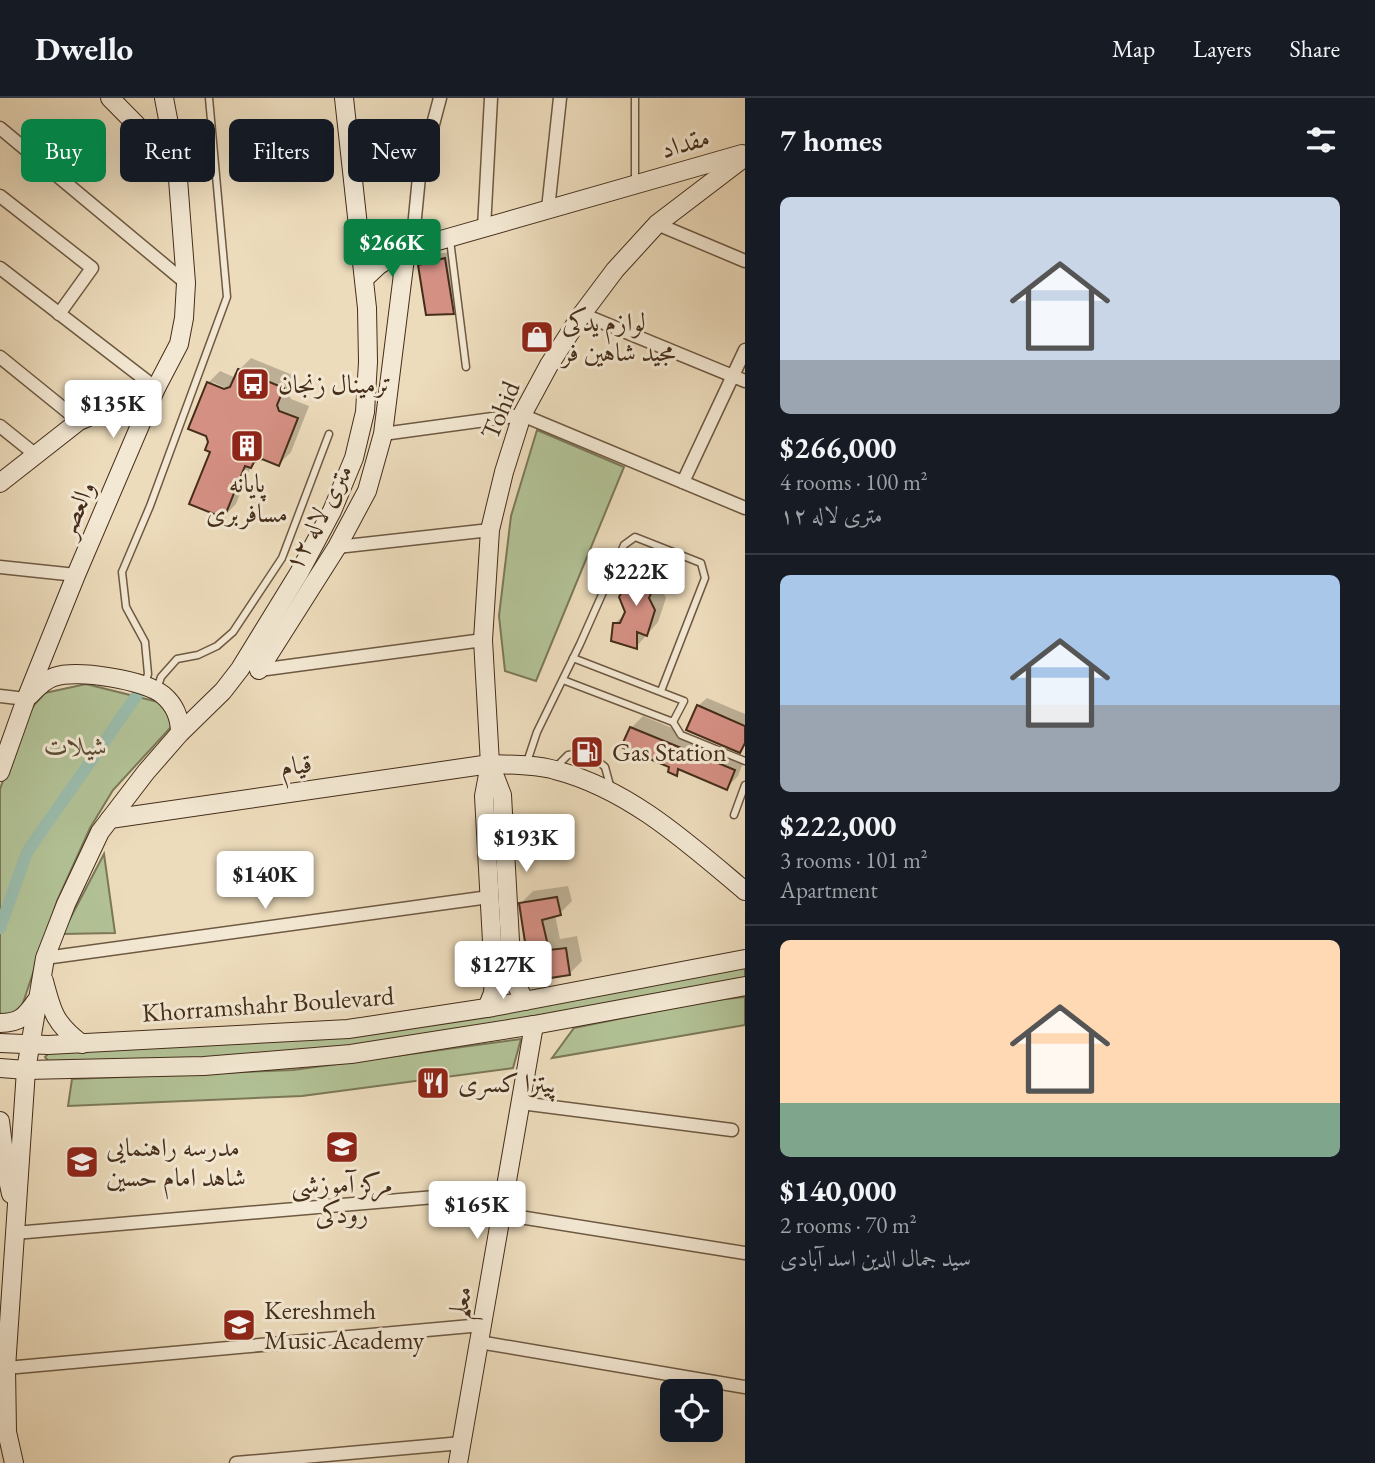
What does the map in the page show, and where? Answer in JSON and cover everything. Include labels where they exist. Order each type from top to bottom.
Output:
[{"type":"main road","points":[[110,98],[131,119]]},
{"type":"main road","name":"والعصر","points":[[164,98],[168,119]]},
{"type":"main road","points":[[14,1463],[7,1432],[5,1368],[26,1070],[44,967],[65,904],[100,832],[180,733],[223,691],[240,669],[299,573],[331,511],[354,458],[365,412],[367,308],[344,98]]},
{"type":"main road","name":"مقداد","points":[[406,250],[745,155]]},
{"type":"main road","name":"Tohid","points":[[487,1008],[494,978],[484,796],[490,764],[483,640],[490,530],[504,472],[522,415],[582,314],[615,270],[657,224],[745,155]]},
{"type":"main road","name":"والعصر","points":[[0,772],[76,575],[156,388],[178,344],[184,318],[186,283],[178,182]]},
{"type":"main road","points":[[359,235],[406,250]]},
{"type":"main road","points":[[364,279],[379,264],[406,250]]},
{"type":"main road","name":"۱۲ متری لاله","points":[[259,670],[337,547],[367,491],[383,434],[406,250]]},
{"type":"main road","points":[[0,483],[79,421],[156,388]]},
{"type":"main road","points":[[26,699],[42,683],[54,677],[90,674],[151,688],[171,703],[177,714],[180,733]]},
{"type":"main road","name":"Tohid","points":[[490,764],[502,795],[512,977],[525,1001]]},
{"type":"main road","name":"قیام","points":[[110,819],[490,764],[553,769],[612,790],[688,842],[745,891]]},
{"type":"main road","name":"Khorramshahr Boulevard","points":[[0,1043],[82,1044],[348,1029],[487,1008],[745,960]]},
{"type":"main road","points":[[44,967],[54,1017],[65,1031],[82,1044]]},
{"type":"main road","points":[[494,978],[499,982],[512,977]]},
{"type":"main road","name":"Khorramshahr Boulevard","points":[[0,1068],[26,1070],[204,1066],[351,1054],[534,1025],[745,986]]},
{"type":"main road","points":[[0,1023],[12,1023],[24,1018],[37,999]]},
{"type":"main road","name":"معلم","points":[[458,1463],[534,1025]]},
{"type":"main road","points":[[0,1121],[6,1170],[16,1214]]},
{"type":"street","points":[[406,250],[419,177],[440,98]]},
{"type":"street","points":[[484,228],[491,98]]},
{"type":"street","points":[[548,209],[560,98]]},
{"type":"street","points":[[0,128],[186,283]]},
{"type":"street","points":[[0,196],[92,268],[59,314]]},
{"type":"street","points":[[657,224],[745,261]]},
{"type":"street","points":[[0,268],[156,388]]},
{"type":"street","points":[[582,314],[739,379]]},
{"type":"street","points":[[683,482],[739,379],[745,350]]},
{"type":"street","points":[[0,357],[79,421]]},
{"type":"street","points":[[383,434],[522,415],[745,508]]},
{"type":"street","points":[[0,426],[36,455]]},
{"type":"street","points":[[337,547],[490,530]]},
{"type":"street","points":[[0,566],[76,575]]},
{"type":"street","points":[[259,670],[483,640]]},
{"type":"street","points":[[0,696],[26,699]]},
{"type":"street","points":[[44,967],[489,897]]},
{"type":"street","points":[[520,1103],[732,1130]]},
{"type":"street","points":[[15,1233],[505,1191]]},
{"type":"street","points":[[501,1213],[745,1252]]},
{"type":"street","points":[[5,1368],[481,1334],[745,1387]]},
{"type":"street","points":[[236,1463],[461,1443]]},
{"type":"lane","points":[[151,688],[145,642],[126,607],[122,572],[150,506],[228,297],[209,98]]},
{"type":"lane","points":[[635,98],[635,184]]},
{"type":"lane","points":[[449,238],[466,367]]},
{"type":"lane","points":[[151,688],[177,659],[207,651],[233,632],[282,558],[329,434]]},
{"type":"lane","points":[[525,767],[537,732],[624,545],[635,537],[701,563],[705,578],[661,691]]},
{"type":"lane","points":[[573,658],[684,701],[673,722]]},
{"type":"lane","points":[[563,680],[673,722],[681,735],[745,761]]},
{"type":"lane","points":[[553,769],[568,755],[587,752],[605,767],[612,790]]},
{"type":"lane","points":[[734,815],[745,785]]},
{"type":"green space","points":[[537,430],[624,467],[536,681],[505,671],[499,616],[511,516]]},
{"type":"green space","name":"شیلات","points":[[86,684],[158,702],[168,714],[172,726],[113,790],[90,828],[57,901],[20,1012],[0,1018],[0,789],[27,716],[35,704],[45,693]]},
{"type":"green space","points":[[104,854],[115,933],[62,934]]},
{"type":"green space","points":[[745,967],[745,979],[349,1049],[204,1059],[50,1063],[45,1057],[50,1052],[350,1035]]},
{"type":"green space","points":[[745,997],[745,1025],[552,1058],[574,1028],[706,1001]]},
{"type":"green space","points":[[521,1039],[513,1068],[302,1096],[68,1106],[72,1079],[293,1070]]},
{"type":"building","points":[[445,258],[454,314],[426,315],[418,265]]},
{"type":"building","name":"پایانه مسافربری","points":[[238,369],[284,388],[277,405],[279,411],[298,418],[279,466],[262,459],[254,462],[251,468],[245,466],[224,518],[189,504],[210,452],[205,450],[208,442],[206,436],[188,429],[207,382],[224,389],[230,387]]},
{"type":"building","points":[[637,566],[659,575],[649,598],[655,610],[647,636],[637,632],[637,649],[611,641],[613,623],[620,623],[625,612],[619,597]]},
{"type":"building","points":[[697,705],[745,726],[745,743],[740,753],[686,730]]},
{"type":"building","points":[[630,727],[735,770],[727,790],[678,769],[677,776],[668,772],[669,767],[621,747]]},
{"type":"building","points":[[557,897],[561,915],[542,920],[549,950],[566,948],[570,975],[531,981],[519,903]]},
{"type":"waterway","points":[[0,928],[27,852],[144,685]]},
{"type":"place","name":"لوازم یدکی مجید شاهین فر","points":[[537,337]]},
{"type":"place","name":"ترمینال زنجان","points":[[253,384]]},
{"type":"place","name":"پایانه مسافربری","points":[[247,446]]},
{"type":"place","name":"Gas Station","points":[[587,752]]},
{"type":"place","name":"پیتزا کسری","points":[[433,1083]]},
{"type":"place","name":"مرکز آموزشی رودکی","points":[[342,1147]]},
{"type":"place","name":"مدرسه راهنمایی شاهد امام حسین","points":[[82,1162]]},
{"type":"place","name":"Kereshmeh Music Academy","points":[[239,1325]]}]
